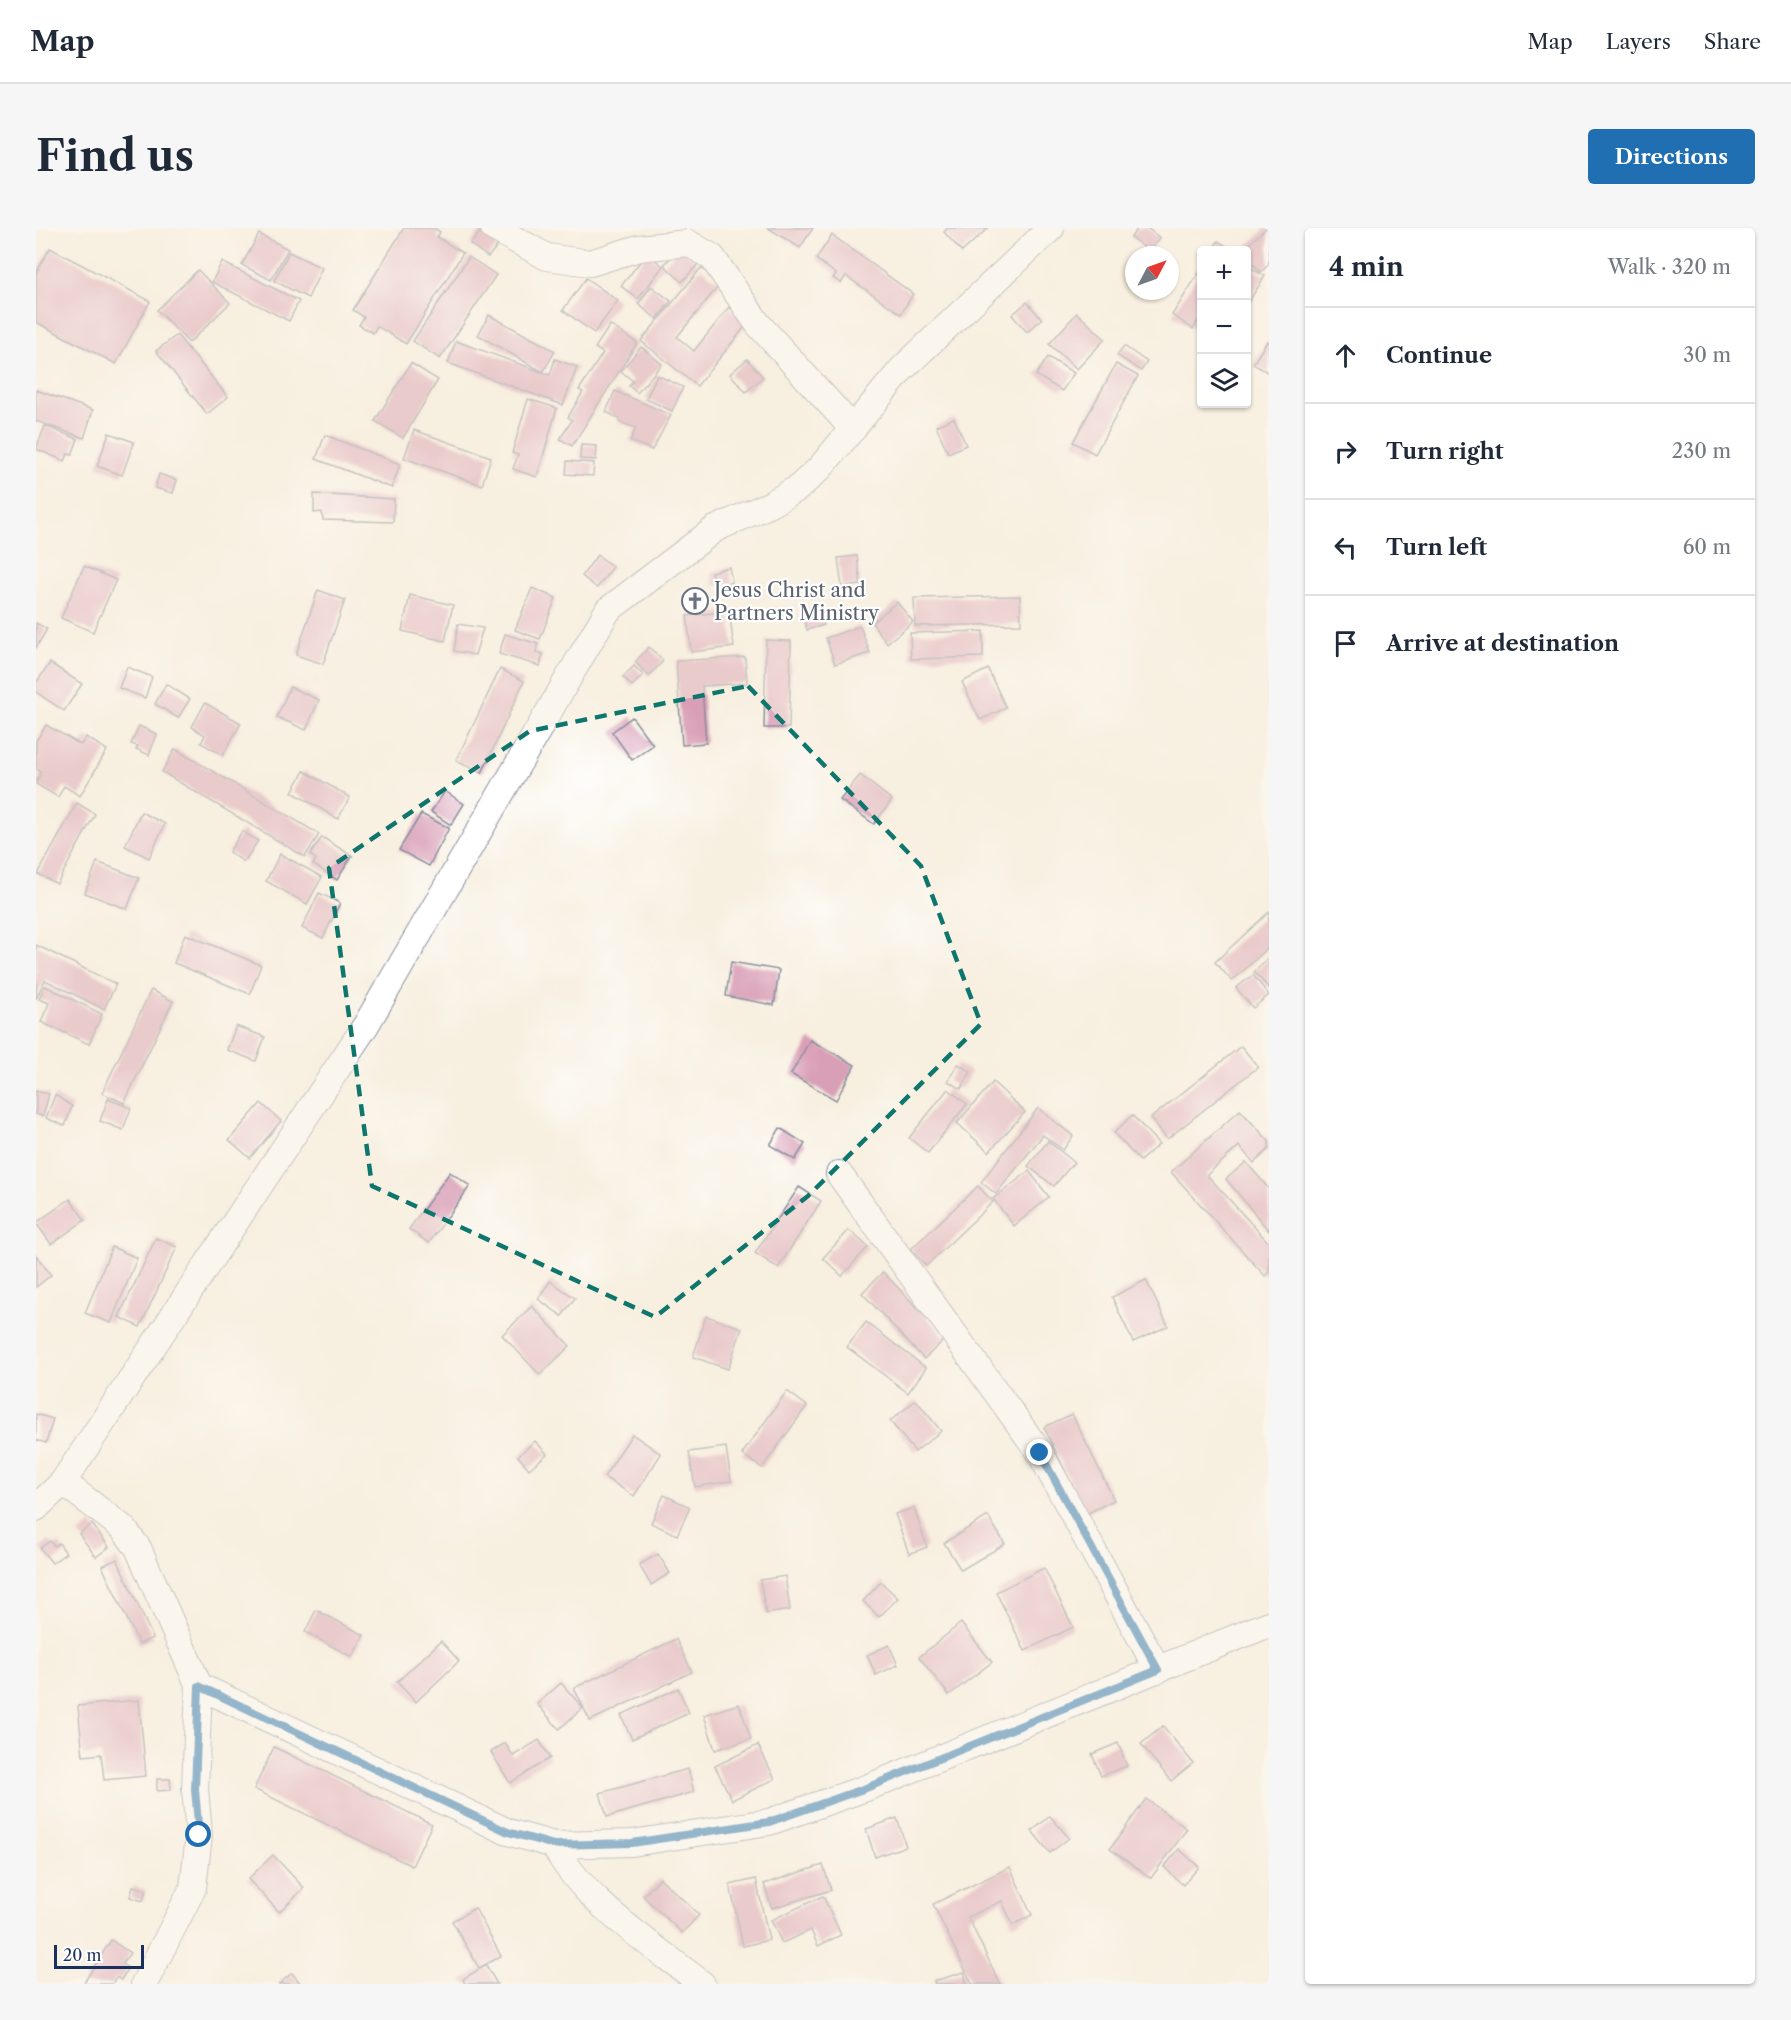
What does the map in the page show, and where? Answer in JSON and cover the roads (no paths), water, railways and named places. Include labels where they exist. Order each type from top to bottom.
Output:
[{"type":"street","points":[[494,228],[547,257],[590,263],[639,248],[688,243],[712,257],[758,324],[853,429]]},
{"type":"street","points":[[36,1508],[63,1482],[366,1025],[608,610],[715,529],[771,504],[798,488],[820,468],[902,369],[1051,228]]},
{"type":"street","points":[[839,1174],[1040,1453],[1158,1670]]},
{"type":"street","points":[[63,1482],[123,1528],[138,1548],[199,1686],[195,1789],[199,1835],[193,1888],[144,1984]]},
{"type":"street","points":[[199,1686],[508,1832],[554,1845],[632,1843],[769,1822],[866,1788],[1269,1624]]},
{"type":"street","points":[[554,1845],[574,1877],[605,1906],[702,1984]]},
{"type":"place","name":"Jesus Christ and Partners Ministry","points":[[695,601]]}]
